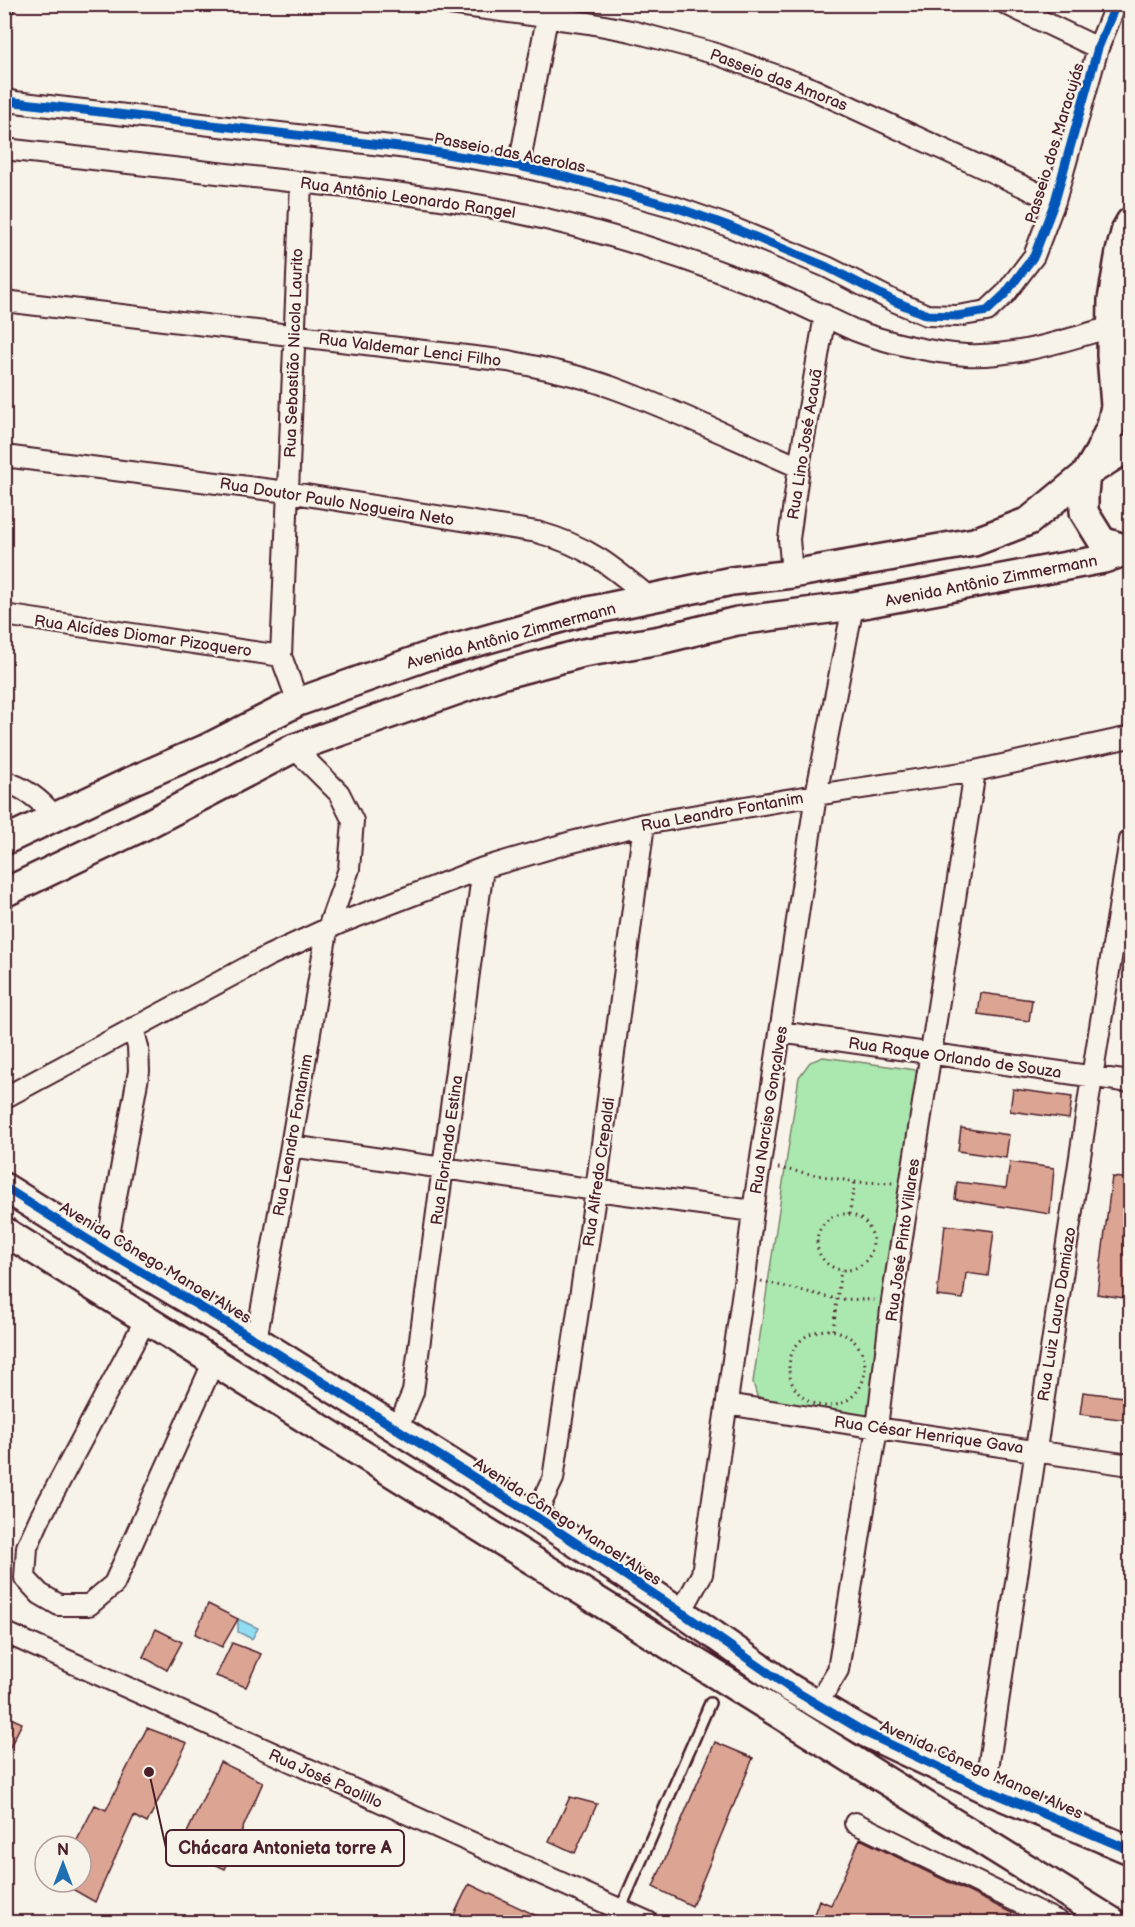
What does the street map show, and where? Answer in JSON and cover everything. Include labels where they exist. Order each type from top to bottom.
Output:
[{"type":"street","name":"Passeio das Amoras","points":[[450,4],[548,11],[713,53],[760,68],[832,98],[1055,201]]},
{"type":"street","points":[[1006,4],[1098,48]]},
{"type":"street","name":"Passeio dos Maracujás","points":[[987,311],[1005,294],[1034,256],[1055,201],[1098,48],[1116,4]]},
{"type":"street","points":[[519,166],[548,11]]},
{"type":"street","name":"Passeio das Acerolas","points":[[4,99],[416,149],[519,166],[622,192],[726,225],[827,267],[927,315],[957,316],[987,311]]},
{"type":"street","name":"Rua Antônio Leonardo Rangel","points":[[4,149],[460,202],[569,225],[660,250],[710,268],[825,315],[855,330],[906,345],[964,355],[1026,350],[1111,327]]},
{"type":"street","name":"Rua Sebastião Nicola Laurito","points":[[298,702],[281,656],[301,182]]},
{"type":"street","points":[[1130,550],[1102,541],[1084,512],[1086,474],[1111,426],[1115,406],[1111,327],[1116,276],[1126,229],[1131,222]]},
{"type":"street","name":"Rua Valdemar Lenci Filho","points":[[4,301],[508,361],[578,376],[643,399],[799,466]]},
{"type":"street","name":"Rua Lino José Acauã","points":[[792,574],[789,539],[825,315]]},
{"type":"street","name":"Avenida Antônio Zimmermann","points":[[4,841],[54,816],[205,749],[298,702],[428,656],[579,613],[732,581],[792,574],[974,542],[1029,521],[1086,474],[1119,453],[1131,449]]},
{"type":"street","name":"Rua Doutor Paulo Nogueira Neto","points":[[4,456],[287,492],[537,532],[557,537],[594,554],[611,564],[651,599]]},
{"type":"street","name":"Avenida Antônio Zimmermann","points":[[4,893],[148,824],[294,748],[501,675],[583,653],[660,640],[737,621],[853,606],[1104,559],[1130,550]]},
{"type":"street","name":"Rua Narciso Gonçalves","points":[[681,1612],[702,1574],[753,1211],[816,795],[853,606]]},
{"type":"street","name":"Rua Alcídes Diomar Pizoquero","points":[[4,615],[281,656]]},
{"type":"street","name":"Rua Leandro Fontanim","points":[[4,1098],[250,965],[340,923],[483,868],[644,824],[975,771],[1131,736]]},
{"type":"street","name":"Rua Leandro Fontanim","points":[[256,1340],[327,931],[350,869],[353,821],[339,792],[294,748]]},
{"type":"street","name":"Rua José Pinto Villares","points":[[818,1704],[838,1670],[877,1428],[892,1301],[975,771]]},
{"type":"street","points":[[4,781],[27,791],[46,806],[54,816]]},
{"type":"street","name":"Rua Alfredo Crepaldi","points":[[535,1515],[553,1479],[596,1190],[644,824]]},
{"type":"street","name":"Rua Luiz Lauro Damiazo","points":[[985,1789],[1092,1077],[1131,840]]},
{"type":"street","name":"Rua Floriando Estina","points":[[397,1430],[413,1392],[483,868]]},
{"type":"street","points":[[106,1251],[139,1071],[134,1028]]},
{"type":"street","name":"Rua Roque Orlando de Souza","points":[[780,1032],[1131,1082]]},
{"type":"street","points":[[291,1146],[753,1211]]},
{"type":"street","name":"Avenida Cônego Manoel Alves","points":[[4,1187],[256,1340],[535,1515],[790,1688],[866,1733],[985,1789],[1131,1850]]},
{"type":"street","points":[[4,1231],[1113,1923]]},
{"type":"street","points":[[146,1319],[39,1518],[27,1547],[25,1578],[39,1594],[59,1605],[89,1605],[114,1584],[214,1361]]},
{"type":"street","name":"Rua César Henrique Gava","points":[[727,1404],[1131,1465]]},
{"type":"street","name":"Rua José Paolillo","points":[[4,1632],[648,1923]]},
{"type":"street","points":[[855,1823],[1059,1923]]},
{"type":"lane","points":[[620,1910],[710,1703]]},
{"type":"path","points":[[761,1165],[855,1182],[910,1183]]},
{"type":"path","points":[[849,1214],[855,1182]]},
{"type":"path","points":[[849,1214],[860,1218],[868,1225],[873,1235],[873,1246],[870,1256],[862,1264],[852,1269],[841,1270],[831,1266],[823,1259],[818,1249],[817,1238],[821,1227],[828,1219],[849,1214]]},
{"type":"path","points":[[833,1330],[841,1270]]},
{"type":"path","points":[[745,1277],[837,1299],[892,1301]]},
{"type":"path","points":[[833,1330],[847,1335],[858,1345],[864,1359],[865,1374],[860,1388],[850,1399],[837,1405],[822,1406],[808,1401],[796,1391],[790,1378],[789,1363],[794,1349],[804,1338],[818,1331],[833,1330]]},
{"type":"green space","points":[[823,1057],[916,1070],[920,1078],[872,1410],[866,1416],[767,1400],[757,1396],[753,1382],[799,1077],[810,1062]]},
{"type":"water","points":[[238,1619],[258,1628],[252,1639],[238,1632]]},
{"type":"building","points":[[981,993],[1032,1000],[1029,1021],[978,1014]]},
{"type":"building","points":[[1013,1089],[1072,1097],[1069,1119],[1010,1111]]},
{"type":"building","points":[[961,1128],[1009,1135],[1006,1158],[958,1151]]},
{"type":"building","points":[[1010,1162],[1054,1168],[1050,1214],[955,1199],[957,1182],[1006,1188]]},
{"type":"building","points":[[1112,1177],[1131,1179],[1131,1299],[1097,1294]]},
{"type":"building","points":[[945,1225],[994,1231],[988,1276],[966,1273],[963,1299],[937,1296]]},
{"type":"building","points":[[1083,1392],[1131,1398],[1128,1420],[1080,1414]]},
{"type":"building","points":[[208,1604],[238,1619],[222,1647],[195,1634]]},
{"type":"building","points":[[156,1629],[182,1642],[167,1670],[143,1657]]},
{"type":"building","points":[[232,1643],[261,1654],[246,1687],[216,1676]]},
{"type":"building","points":[[4,1715],[22,1723],[4,1759]]},
{"type":"building","points":[[147,1728],[187,1743],[147,1823],[134,1816],[95,1902],[81,1894],[93,1894],[93,1834],[80,1834],[95,1805],[106,1810]]},
{"type":"building","points":[[715,1742],[753,1758],[692,1906],[653,1887]]},
{"type":"building","points":[[220,1762],[263,1782],[225,1869],[180,1848]]},
{"type":"building","points":[[570,1797],[597,1804],[575,1853],[549,1841]]},
{"type":"building","points":[[860,1839],[1012,1913],[1007,1923],[811,1923],[819,1900],[831,1905]]},
{"type":"building","points":[[469,1884],[552,1923],[450,1923]]},
{"type":"cycle path","points":[[4,99],[416,149],[519,166],[675,207],[726,225],[827,267],[927,315],[957,316],[987,311],[1005,294],[1034,256],[1055,201],[1098,48],[1116,4]]},
{"type":"cycle path","points":[[4,1187],[256,1340],[535,1516],[681,1612],[790,1688],[866,1733],[985,1789],[1130,1850]]},
{"type":"place","name":"Chácara Antonieta torre A","points":[[149,1772]]}]
